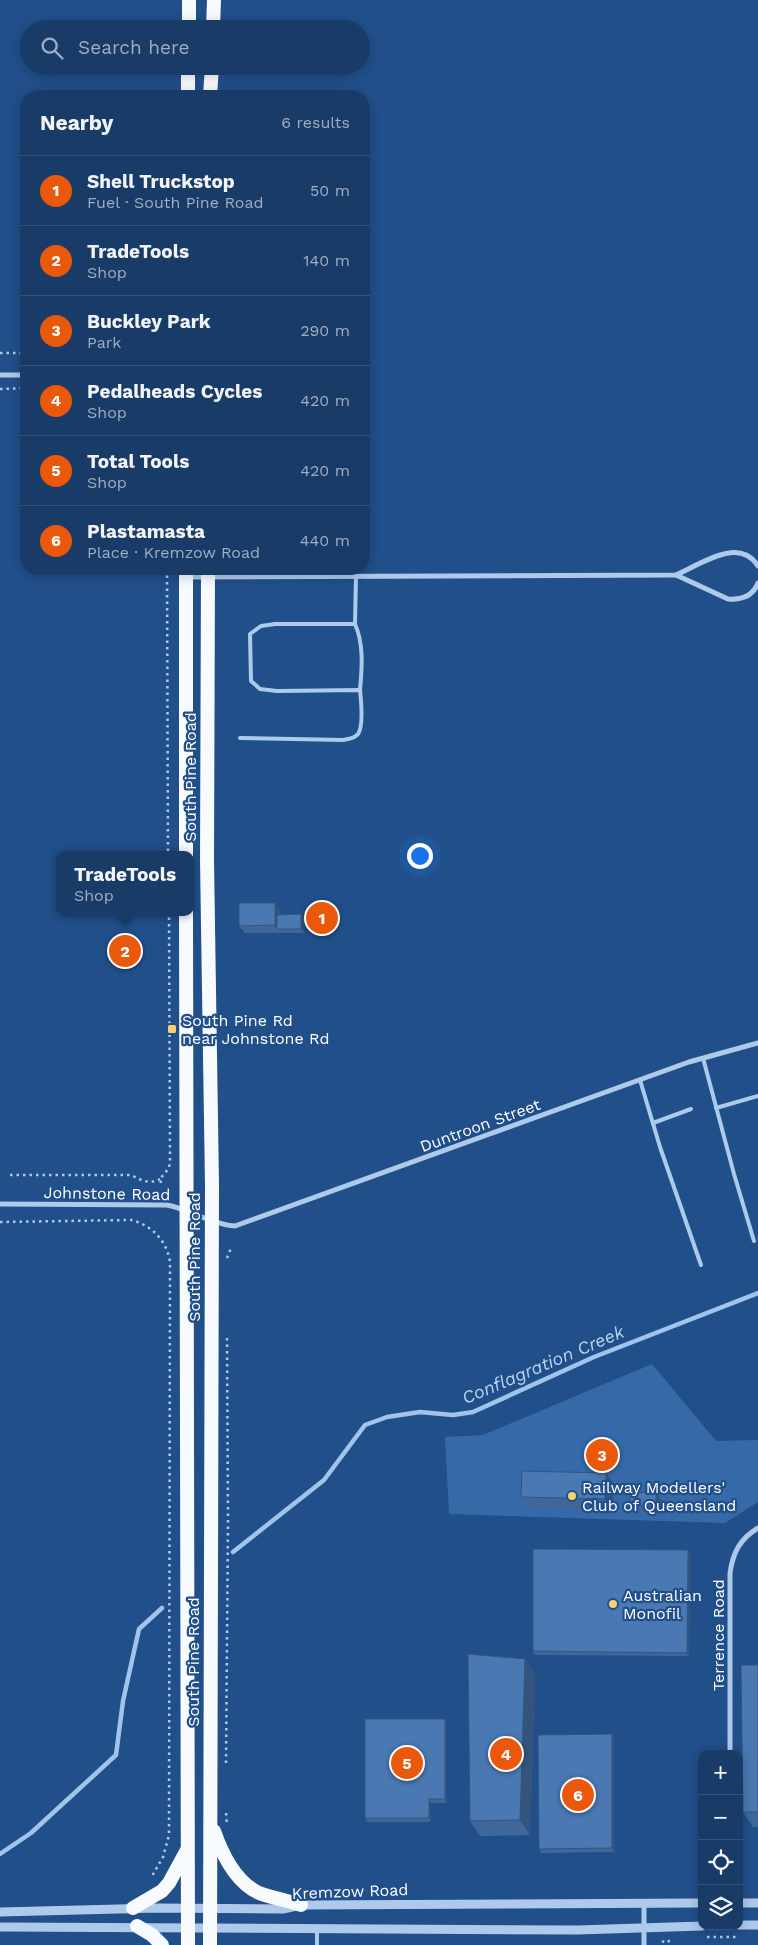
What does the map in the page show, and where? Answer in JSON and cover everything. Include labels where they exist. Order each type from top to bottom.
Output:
[{"type":"highway","points":[[189,0],[189,20]]},
{"type":"highway","points":[[213,20],[214,0]]},
{"type":"highway","points":[[214,20],[222,0]]},
{"type":"highway","points":[[188,75],[188,90]]},
{"type":"highway","points":[[210,90],[211,75]]},
{"type":"highway","name":"South Pine Road","points":[[186,575],[186,851]]},
{"type":"highway","name":"South Pine Road","points":[[208,575],[207,860],[212,1185],[210,1945]]},
{"type":"highway","name":"South Pine Road","points":[[186,916],[188,1945]]},
{"type":"highway","points":[[211,1823],[222,1853],[238,1877],[247,1886],[258,1892],[301,1898]]},
{"type":"highway","points":[[133,1908],[169,1884],[187,1850]]},
{"type":"highway","points":[[137,1926],[152,1935],[162,1945]]},
{"type":"street","points":[[0,375],[20,375]]},
{"type":"street","points":[[307,575],[676,574],[730,551],[743,553],[753,559],[758,566]]},
{"type":"street","points":[[676,574],[728,599],[737,600],[747,596],[756,590],[758,584]]},
{"type":"street","name":"Duntroon Street","points":[[211,1219],[231,1226],[238,1225],[640,1080],[703,1058],[758,1043]]},
{"type":"street","name":"Johnstone Road","points":[[0,1204],[167,1205],[211,1219]]},
{"type":"street","name":"Terrence Road","points":[[730,1750],[730,1573],[737,1546],[746,1536],[758,1528]]},
{"type":"street","name":"Kremzow Road","points":[[0,1912],[133,1908],[283,1908],[301,1898],[644,1904],[698,1903]]},
{"type":"street","points":[[743,1903],[758,1903]]},
{"type":"street","points":[[644,1904],[644,1945]]},
{"type":"street","points":[[743,1925],[758,1925]]},
{"type":"street","points":[[0,1927],[137,1926],[188,1928],[578,1930],[644,1926],[698,1926]]},
{"type":"lane","points":[[240,738],[352,738],[358,734],[361,726],[362,649],[355,624],[356,576]]},
{"type":"lane","points":[[355,624],[275,624],[261,626],[250,634],[250,673],[251,681],[260,689],[277,691],[360,690]]},
{"type":"lane","points":[[703,1058],[754,1241]]},
{"type":"lane","points":[[640,1080],[701,1265]]},
{"type":"lane","points":[[716,1108],[758,1096]]},
{"type":"lane","points":[[653,1122],[691,1108]]},
{"type":"lane","points":[[317,1929],[317,1945]]},
{"type":"path","points":[[0,353],[20,353]]},
{"type":"path","points":[[0,389],[20,388]]},
{"type":"path","points":[[166,575],[168,851]]},
{"type":"path","points":[[10,1175],[131,1174],[146,1182],[153,1183],[166,1174],[170,1161],[168,916]]},
{"type":"path","points":[[160,1179],[161,1183]]},
{"type":"path","points":[[0,1222],[131,1220],[140,1222],[159,1236],[168,1251],[170,1262],[169,1835],[163,1857],[152,1876]]},
{"type":"path","points":[[226,1259],[231,1248]]},
{"type":"path","points":[[226,1772],[227,1336]]},
{"type":"path","points":[[225,1812],[227,1825]]},
{"type":"path","points":[[301,1898],[341,1892]]},
{"type":"path","points":[[699,1937],[738,1937]]},
{"type":"path","points":[[662,1941],[666,1943],[674,1938]]},
{"type":"shaded area","points":[[652,1364],[716,1441],[758,1440],[758,1502],[725,1523],[449,1514],[445,1437],[483,1435]]},
{"type":"building","points":[[239,903],[275,903],[275,925],[239,926]]},
{"type":"building","points":[[301,914],[301,929],[277,929],[277,915]]},
{"type":"building","points":[[522,1471],[606,1473],[605,1499],[521,1497]]},
{"type":"building","points":[[631,1492],[656,1493],[656,1506],[630,1505]]},
{"type":"building","name":"Australian Monofil","points":[[533,1549],[688,1550],[687,1653],[533,1651]]},
{"type":"building","points":[[468,1654],[525,1659],[520,1820],[470,1821]]},
{"type":"building","points":[[741,1665],[758,1665],[758,1812],[743,1812]]},
{"type":"building","points":[[365,1719],[445,1719],[445,1799],[429,1799],[429,1818],[365,1818]]},
{"type":"building","points":[[612,1734],[612,1848],[539,1849],[538,1735]]},
{"type":"waterway","name":"Conflagration Creek","points":[[233,1552],[324,1480],[365,1425],[387,1417],[420,1412],[453,1415],[473,1412],[594,1357],[758,1293]]},
{"type":"waterway","name":"Conflagration Creek","points":[[0,1854],[31,1833],[116,1755],[123,1701],[139,1629],[162,1608]]},
{"type":"place","name":"Shell Truckstop","points":[[322,918]]},
{"type":"place","name":"TradeTools","points":[[125,951]]},
{"type":"place","name":"South Pine Rd near Johnstone Rd","points":[[172,1029]]},
{"type":"place","name":"Buckley Park","points":[[602,1455]]},
{"type":"place","name":"Railway Modellers' Club of Queensland","points":[[572,1496]]},
{"type":"place","name":"Australian Monofil","points":[[613,1604]]},
{"type":"place","name":"Pedalheads Cycles","points":[[506,1754]]},
{"type":"place","name":"Total Tools","points":[[407,1763]]},
{"type":"place","name":"Plastamasta","points":[[578,1795]]}]
